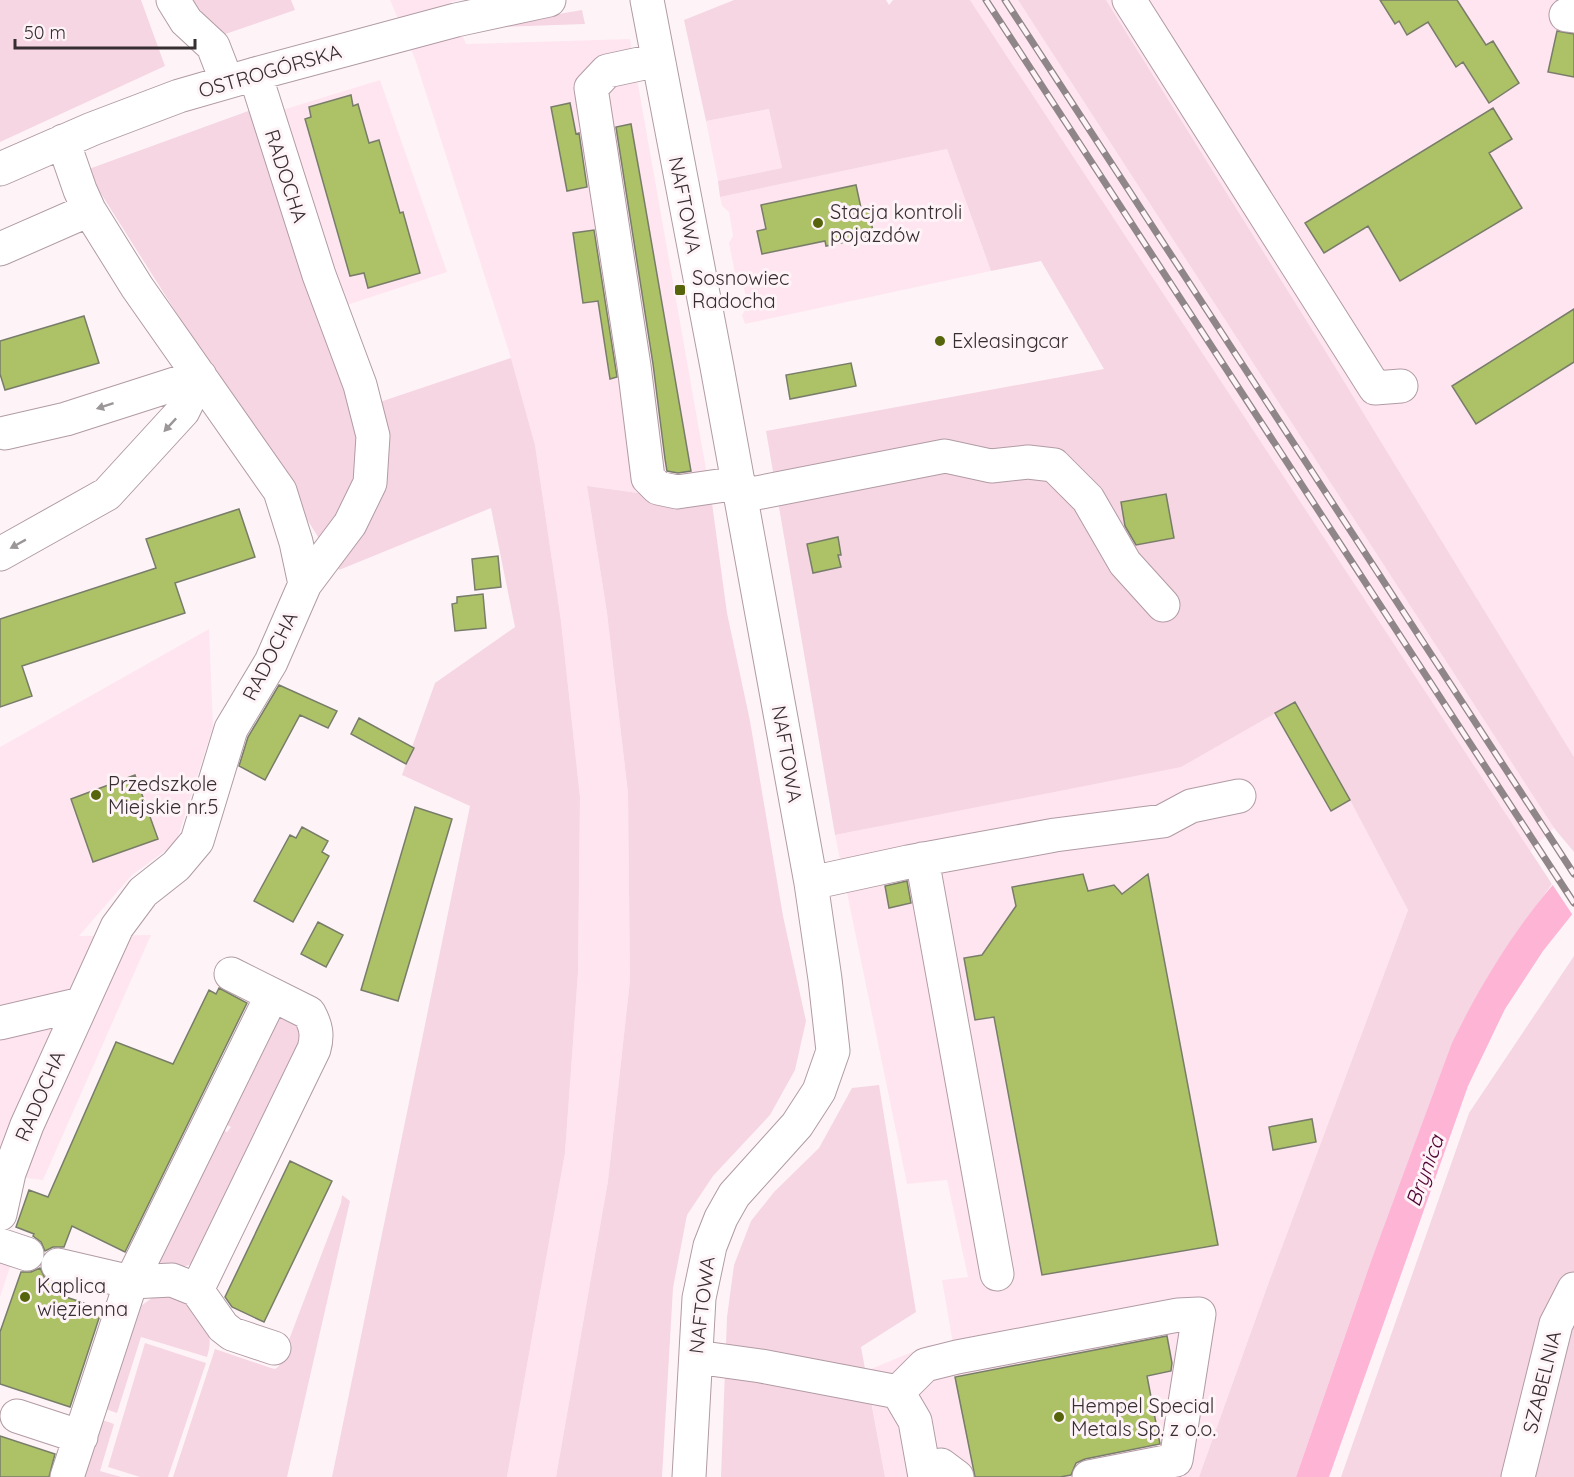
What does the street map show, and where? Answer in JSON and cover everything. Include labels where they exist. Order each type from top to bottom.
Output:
[{"type":"street","name":"RADOCHA","points":[[0,1214],[9,1173],[27,1125],[117,927],[143,892],[177,866],[197,841],[231,729],[271,662],[305,584],[350,524],[370,483],[373,436],[360,385],[241,78],[213,46],[186,21],[173,0]]},
{"type":"street","name":"NAFTOWA","points":[[646,0],[740,489],[811,883],[833,1051],[819,1090],[797,1125],[734,1195],[721,1218],[710,1246],[699,1298],[689,1477]]},
{"type":"street","points":[[1129,0],[1375,388],[1401,386]]},
{"type":"street","name":"OSTROGÓRSKA","points":[[0,169],[145,108],[241,78],[530,2]]},
{"type":"street","points":[[658,60],[607,71],[591,88],[634,366],[648,478],[658,488],[677,492],[740,489],[945,456],[991,466],[1028,462],[1054,465],[1088,500],[1125,563],[1163,604]]},
{"type":"street","points":[[63,141],[89,210],[137,286],[280,491],[296,542],[305,584]]},
{"type":"street","points":[[0,249],[89,210]]},
{"type":"street","points":[[5,433],[66,418],[200,376]]},
{"type":"street","points":[[0,554],[106,494],[183,411],[200,376]]},
{"type":"street","points":[[811,883],[922,859],[1055,835],[1163,821],[1191,806],[1239,796]]},
{"type":"street","points":[[922,859],[997,1274]]},
{"type":"street","points":[[197,1290],[314,1049],[317,1037],[315,1025],[309,1013],[231,974]]},
{"type":"street","points":[[67,1477],[131,1282],[272,995]]},
{"type":"street","points":[[0,1023],[81,1004]]},
{"type":"street","points":[[0,1137],[9,1173]]},
{"type":"street","points":[[58,1265],[131,1282],[172,1280],[197,1290],[223,1327],[232,1334],[274,1348]]},
{"type":"street","name":"SZABELNIA","points":[[1518,1477],[1556,1324],[1574,1289]]},
{"type":"street","points":[[898,1392],[925,1365],[1178,1315],[1199,1314],[1176,1460],[1089,1477]]},
{"type":"street","points":[[696,1357],[761,1366],[898,1392],[915,1421],[924,1473],[941,1465],[957,1477]]},
{"type":"street","points":[[17,1416],[81,1437]]},
{"type":"shaded area","points":[[0,0],[141,0],[165,66],[0,142]]},
{"type":"shaded area","points":[[189,0],[291,0],[295,10],[211,39]]},
{"type":"shaded area","points":[[390,0],[459,0],[449,3],[466,44],[630,39],[712,503],[587,486],[607,613],[628,793],[630,980],[608,1181],[556,1477],[507,1477],[565,1153],[578,973],[580,797],[561,621],[535,445],[511,358],[415,59]]},
{"type":"shaded area","points":[[734,0],[886,0],[889,5],[893,0],[970,0],[1552,884],[1501,956],[1370,1264],[1296,1477],[1199,1477],[1270,1279],[1408,910],[1295,702],[1181,767],[835,835],[766,431],[1104,369],[1041,261],[991,271],[947,149],[720,197],[718,181],[782,168],[769,109],[706,121],[684,20]]},
{"type":"shaded area","points":[[970,0],[1018,0],[1554,828],[1530,851]]},
{"type":"shaded area","points":[[1018,0],[1106,0],[1323,347],[1574,757],[1574,852],[1554,828]]},
{"type":"shaded area","points":[[1106,0],[1574,0],[1574,757],[1323,347]]},
{"type":"shaded area","points":[[582,10],[585,24],[476,28]]},
{"type":"shaded area","points":[[380,80],[447,272],[347,305],[279,111]]},
{"type":"shaded area","points":[[770,109],[782,168],[718,181],[706,121]]},
{"type":"shaded area","points":[[251,110],[353,411],[511,358],[535,445],[561,621],[580,797],[578,973],[565,1153],[507,1477],[332,1477],[470,806],[402,775],[435,683],[515,627],[491,508],[339,570],[86,170]]},
{"type":"shaded area","points":[[947,149],[991,271],[745,324],[742,315],[747,307],[745,293],[742,279],[735,274],[729,243],[733,236],[729,212],[722,206],[720,197]]},
{"type":"shaded area","points":[[587,486],[712,503],[727,613],[750,721],[783,916],[806,1021],[795,1070],[770,1115],[713,1176],[687,1215],[673,1288],[662,1477],[556,1477],[608,1181],[630,980],[628,793],[607,613]]},
{"type":"shaded area","name":"Przedszkole Miejskie nr.5","points":[[209,629],[213,727],[176,843],[132,875],[79,936],[151,935],[43,1180],[26,1178],[8,1229],[19,1240],[0,1297],[0,747]]},
{"type":"shaded area","points":[[1295,702],[1408,910],[1270,1279],[1199,1477],[885,1477],[866,1371],[929,1345],[953,1344],[942,1280],[968,1277],[947,1180],[907,1184],[835,835],[876,827],[1275,713]]},
{"type":"shaded area","points":[[1574,956],[1574,1477],[1341,1477],[1469,1113]]},
{"type":"shaded area","points":[[268,1015],[296,1017],[304,1037],[195,1262],[180,1267],[165,1265],[156,1260],[215,1126],[227,1132],[231,1127],[218,1120]]},
{"type":"shaded area","points":[[879,1085],[916,1312],[861,1347],[885,1477],[721,1477],[727,1317],[734,1265],[751,1221],[774,1192],[819,1148],[852,1088]]},
{"type":"shaded area","points":[[342,1195],[350,1201],[287,1477],[173,1477],[215,1349],[271,1368],[275,1369],[279,1366],[341,1203]]},
{"type":"shaded area","points":[[156,1295],[187,1297],[206,1325],[210,1339],[207,1357],[141,1337],[117,1413],[97,1406],[138,1308]]},
{"type":"shaded area","points":[[145,1343],[206,1363],[168,1477],[140,1477],[108,1467]]},
{"type":"shaded area","points":[[94,1417],[114,1424],[100,1471],[121,1477],[73,1477]]},
{"type":"water","name":"Brynica","points":[[1574,861],[1574,912],[1543,951],[1505,1009],[1468,1086],[1329,1477],[1296,1477],[1370,1264],[1452,1043],[1506,947],[1538,903]]},
{"type":"pier","points":[[1574,859],[1574,917],[1550,881]]},
{"type":"building","points":[[1380,0],[1457,0],[1486,45],[1493,41],[1519,83],[1489,103],[1463,62],[1456,67],[1428,22],[1407,35],[1399,21],[1395,24]]},
{"type":"building","points":[[1557,31],[1574,34],[1574,77],[1548,72]]},
{"type":"building","points":[[351,95],[353,106],[358,104],[369,143],[379,140],[420,273],[368,288],[364,273],[350,276],[305,119],[311,117],[309,107]]},
{"type":"building","points":[[570,103],[576,134],[579,133],[587,187],[567,191],[551,107]]},
{"type":"building","points":[[1493,108],[1512,139],[1489,153],[1522,208],[1400,281],[1368,226],[1324,253],[1305,223]]},
{"type":"building","points":[[631,124],[691,471],[678,473],[667,471],[653,364],[616,127]]},
{"type":"building","name":"Stacja kontroli pojazdów","points":[[856,185],[861,208],[868,206],[874,236],[826,246],[825,241],[762,254],[757,231],[766,229],[761,205]]},
{"type":"building","points":[[594,230],[617,377],[610,379],[598,301],[583,303],[573,233]]},
{"type":"building","points":[[1574,309],[1574,362],[1476,424],[1452,386]]},
{"type":"building","points":[[84,316],[99,363],[5,390],[0,374],[0,341]]},
{"type":"building","points":[[851,363],[856,386],[790,399],[786,375]]},
{"type":"building","points":[[1166,494],[1174,538],[1136,545],[1125,526],[1121,502]]},
{"type":"building","points":[[239,509],[255,557],[175,583],[185,613],[22,666],[32,696],[0,707],[0,619],[156,568],[146,539]]},
{"type":"building","points":[[838,537],[841,567],[813,573],[807,544]]},
{"type":"building","points":[[498,556],[501,587],[475,590],[472,559]]},
{"type":"building","points":[[483,594],[486,628],[455,631],[452,604],[457,603],[457,597]]},
{"type":"building","points":[[279,685],[337,711],[328,728],[300,715],[265,780],[239,766],[248,737]]},
{"type":"building","points":[[1295,702],[1350,800],[1331,811],[1275,713]]},
{"type":"building","points":[[359,718],[414,748],[406,764],[351,734]]},
{"type":"building","points":[[135,775],[158,839],[93,862],[71,799]]},
{"type":"building","points":[[415,807],[452,819],[398,1001],[361,990]]},
{"type":"building","points":[[302,827],[328,841],[322,852],[329,856],[293,922],[254,901],[290,835],[296,838]]},
{"type":"building","points":[[1083,874],[1088,891],[1114,885],[1122,894],[1148,874],[1218,1245],[1042,1275],[994,1017],[975,1020],[964,958],[982,955],[1016,906],[1012,887]]},
{"type":"building","points":[[907,881],[911,903],[889,908],[885,886]]},
{"type":"building","points":[[318,922],[343,935],[326,967],[301,954]]},
{"type":"building","points":[[219,988],[247,1003],[125,1252],[72,1226],[64,1247],[53,1247],[45,1251],[41,1242],[33,1236],[34,1234],[16,1227],[29,1190],[48,1197],[116,1042],[173,1064],[209,990],[216,994]]},
{"type":"building","points":[[1312,1119],[1316,1142],[1273,1150],[1269,1127]]},
{"type":"building","points":[[290,1161],[332,1181],[264,1322],[232,1307],[225,1297]]},
{"type":"building","points":[[40,1268],[45,1278],[52,1282],[48,1291],[102,1309],[70,1407],[0,1384],[0,1332],[21,1272],[31,1272]]},
{"type":"building","name":"Hempel Special Metals Sp. z o.o.","points":[[1167,1336],[1172,1363],[1171,1371],[1147,1376],[1160,1444],[1085,1459],[1076,1463],[1071,1475],[1060,1477],[975,1477],[955,1377]]},
{"type":"building","points":[[0,1436],[55,1454],[49,1477],[0,1477]]},
{"type":"railway","points":[[986,0],[1574,903]]},
{"type":"railway","points":[[1005,0],[1574,874]]},
{"type":"place","name":"Stacja kontroli pojazdów","points":[[818,223]]},
{"type":"place","name":"Sosnowiec Radocha","points":[[680,290]]},
{"type":"place","name":"Exleasingcar","points":[[940,341]]},
{"type":"place","name":"Przedszkole Miejskie nr.5","points":[[96,795]]},
{"type":"place","name":"Kaplica więzienna","points":[[25,1297]]},
{"type":"place","name":"Hempel Special Metals Sp. z o.o.","points":[[1059,1417]]}]
